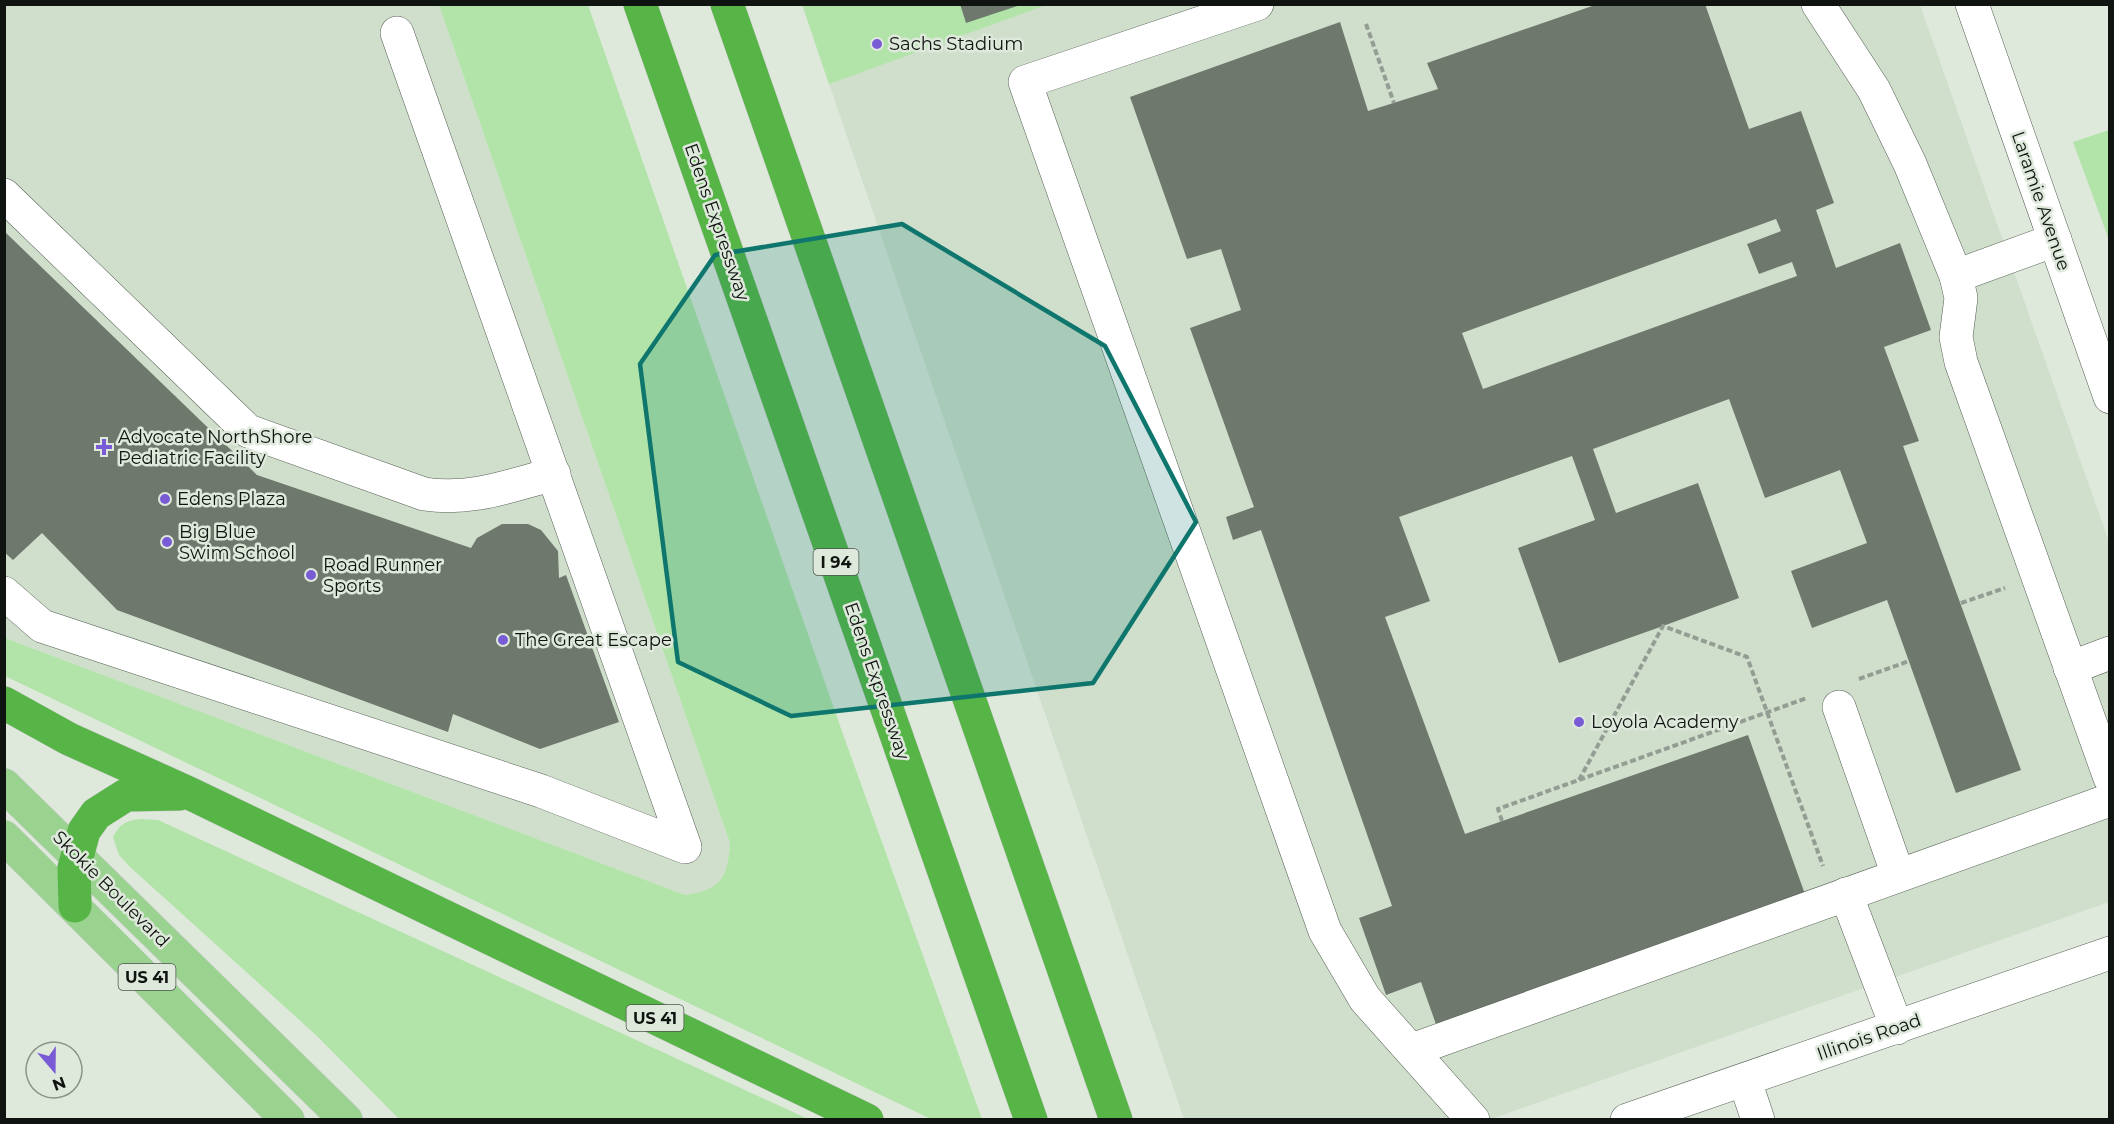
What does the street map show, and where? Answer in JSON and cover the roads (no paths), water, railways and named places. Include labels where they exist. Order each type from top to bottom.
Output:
[{"type":"highway","name":"Edens Expressway","points":[[640,4],[1031,1119]]},
{"type":"highway","points":[[727,4],[1116,1119]]},
{"type":"highway","name":"US 41","points":[[4,703],[69,739],[191,794],[867,1119]]},
{"type":"highway","points":[[75,906],[74,868],[84,831],[96,814],[126,795],[191,794]]},
{"type":"main road","name":"Skokie Boulevard","points":[[4,785],[78,854],[346,1119]]},
{"type":"main road","name":"Skokie Boulevard","points":[[4,837],[288,1119]]},
{"type":"street","points":[[1257,4],[1025,82],[1325,931],[1365,999],[1473,1119]]},
{"type":"street","points":[[1818,4],[1874,90],[1910,164],[1956,276],[1961,298],[1956,337],[1961,362],[2109,778]]},
{"type":"street","name":"Laramie Avenue","points":[[1972,4],[2109,397]]},
{"type":"street","points":[[4,593],[42,626],[541,791],[685,847],[397,33]]},
{"type":"street","points":[[4,195],[248,431],[424,494],[468,497],[554,474]]},
{"type":"street","points":[[1956,276],[2055,240]]},
{"type":"street","points":[[2070,668],[2109,653]]},
{"type":"street","points":[[1835,695],[1898,875]]},
{"type":"street","points":[[1412,1050],[2109,800]]},
{"type":"street","points":[[1840,896],[1897,1028]]},
{"type":"street","name":"Illinois Road","points":[[1627,1119],[1745,1081],[2109,953]]},
{"type":"street","points":[[1745,1081],[1758,1119]]},
{"type":"place","name":"Sachs Stadium","points":[[877,44]]},
{"type":"place","name":"Advocate NorthShore Pediatric Facility","points":[[104,447]]},
{"type":"place","name":"Edens Plaza","points":[[165,499]]},
{"type":"place","name":"Big Blue Swim School","points":[[167,542]]},
{"type":"place","name":"Road Runner Sports","points":[[311,575]]},
{"type":"place","name":"The Great Escape","points":[[503,640]]},
{"type":"place","name":"Loyola Academy","points":[[1579,722]]}]
